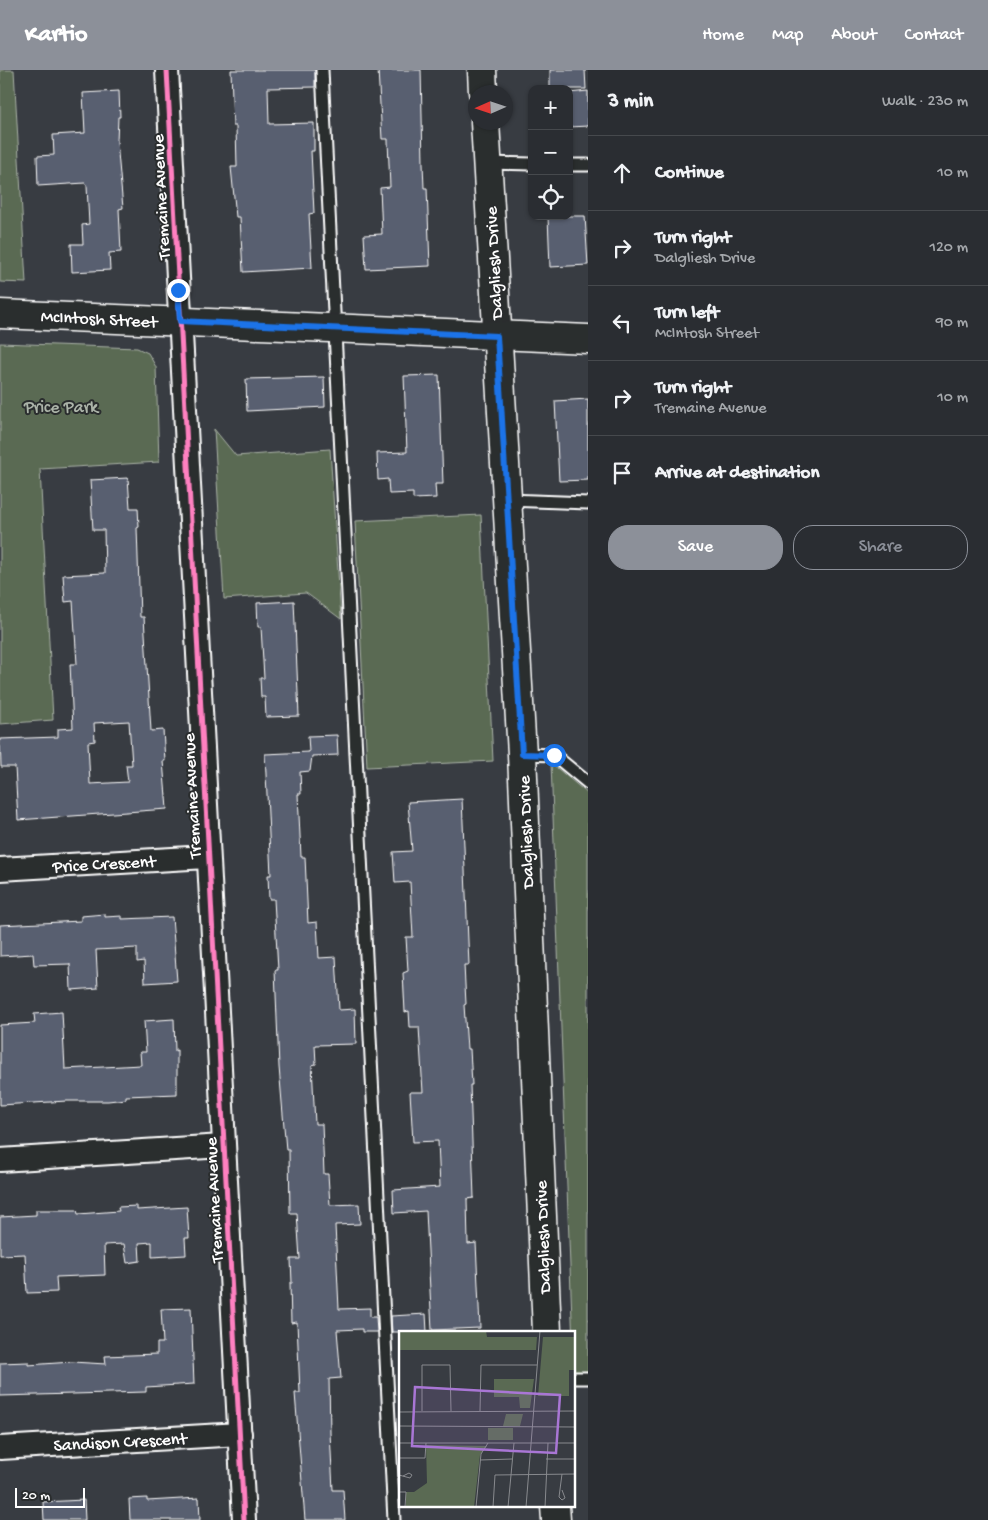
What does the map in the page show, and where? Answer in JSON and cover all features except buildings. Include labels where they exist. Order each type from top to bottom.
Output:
[{"type":"street","name":"Tremaine Avenue","points":[[167,70],[244,1520]]},
{"type":"street","points":[[482,70],[483,85]]},
{"type":"street","name":"Dalgliesh Drive","points":[[485,130],[522,754],[547,1331]]},
{"type":"street","name":"McIntosh Street","points":[[0,314],[588,339]]},
{"type":"street","name":"Price Crescent","points":[[0,869],[208,857]]},
{"type":"street","points":[[0,1160],[223,1146]]},
{"type":"street","name":"Sandison Crescent","points":[[0,1448],[240,1434]]},
{"type":"lane","points":[[322,70],[394,1520]]},
{"type":"lane","points":[[487,163],[528,164]]},
{"type":"lane","points":[[573,165],[588,165]]},
{"type":"lane","points":[[507,500],[588,503]]},
{"type":"lane","points":[[522,754],[554,755],[588,783]]},
{"type":"green space","points":[[0,70],[14,70],[26,283],[0,282]]},
{"type":"green space","name":"Price Park","points":[[0,343],[137,348],[148,353],[156,367],[159,462],[40,469],[53,720],[0,724]]},
{"type":"green space","points":[[214,429],[236,456],[330,449],[341,619],[306,593],[224,599]]},
{"type":"green space","points":[[481,515],[493,761],[367,767],[355,521]]},
{"type":"green space","points":[[551,763],[588,794],[588,1371],[576,1372],[576,1331],[572,1331]]},
{"type":"cycle path","points":[[167,70],[244,1520]]},
{"type":"route","points":[[178,290],[180,321],[497,336],[522,754],[554,755]]}]
